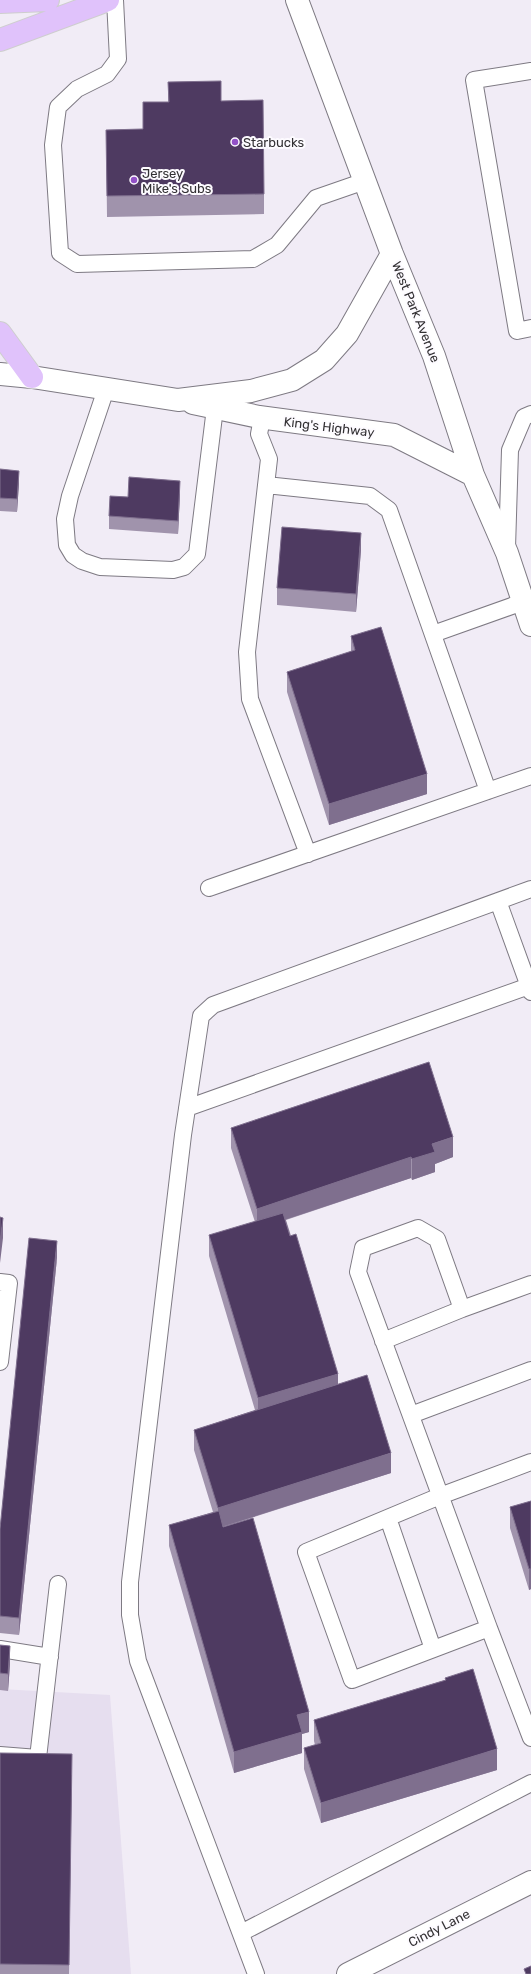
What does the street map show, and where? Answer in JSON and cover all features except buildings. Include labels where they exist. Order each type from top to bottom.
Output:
[{"type":"main road","points":[[0,2],[48,0]]},
{"type":"main road","points":[[0,40],[108,0]]},
{"type":"main road","points":[[0,333],[32,377]]},
{"type":"street","name":"West Park Avenue","points":[[297,0],[392,254],[434,356],[473,475],[507,553],[531,625]]},
{"type":"street","points":[[0,374],[32,377],[178,400],[251,390],[292,380],[324,360],[347,334],[392,254]]},
{"type":"street","name":"King's Highway","points":[[178,400],[262,418],[394,435],[473,475]]},
{"type":"street","name":"Cindy Lane","points":[[358,1972],[531,1882]]},
{"type":"lane","points":[[115,0],[118,59],[107,74],[77,88],[58,107],[53,146],[60,253],[77,264],[253,259],[277,245],[316,198],[365,181]]},
{"type":"lane","points":[[531,71],[474,80],[517,331],[531,328]]},
{"type":"lane","points":[[106,389],[70,496],[65,519],[67,545],[73,556],[82,561],[100,567],[173,570],[184,567],[197,554],[215,408]]},
{"type":"lane","points":[[507,553],[510,450],[524,417],[531,414]]},
{"type":"lane","points":[[262,418],[260,434],[269,458],[247,652],[250,699],[308,854]]},
{"type":"lane","points":[[266,485],[370,496],[389,510],[488,791]]},
{"type":"lane","points":[[433,634],[523,602]]},
{"type":"lane","points":[[208,888],[531,776]]},
{"type":"lane","points":[[256,1974],[138,1661],[130,1615],[130,1582],[187,1108],[201,1016],[213,1005],[531,889]]},
{"type":"lane","points":[[187,1108],[530,989],[498,901]]},
{"type":"lane","points":[[462,1309],[438,1239],[418,1228],[363,1248],[358,1272],[531,1738]]},
{"type":"lane","points":[[0,1282],[9,1283],[0,1362]]},
{"type":"lane","points":[[383,1341],[462,1309],[531,1284]]},
{"type":"lane","points":[[411,1415],[531,1370]]},
{"type":"lane","points":[[489,1628],[352,1680],[306,1552],[440,1496],[531,1462]]},
{"type":"lane","points":[[388,1518],[433,1649]]},
{"type":"lane","points":[[0,1755],[38,1758],[58,1584]]},
{"type":"lane","points":[[0,1649],[50,1657]]},
{"type":"lane","points":[[241,1933],[531,1783]]},
{"type":"shaded area","points":[[0,1689],[110,1695],[131,1974],[0,1974]]},
{"type":"place","name":"Starbucks","points":[[235,142]]},
{"type":"place","name":"Jersey Mike's Subs","points":[[134,180]]}]
